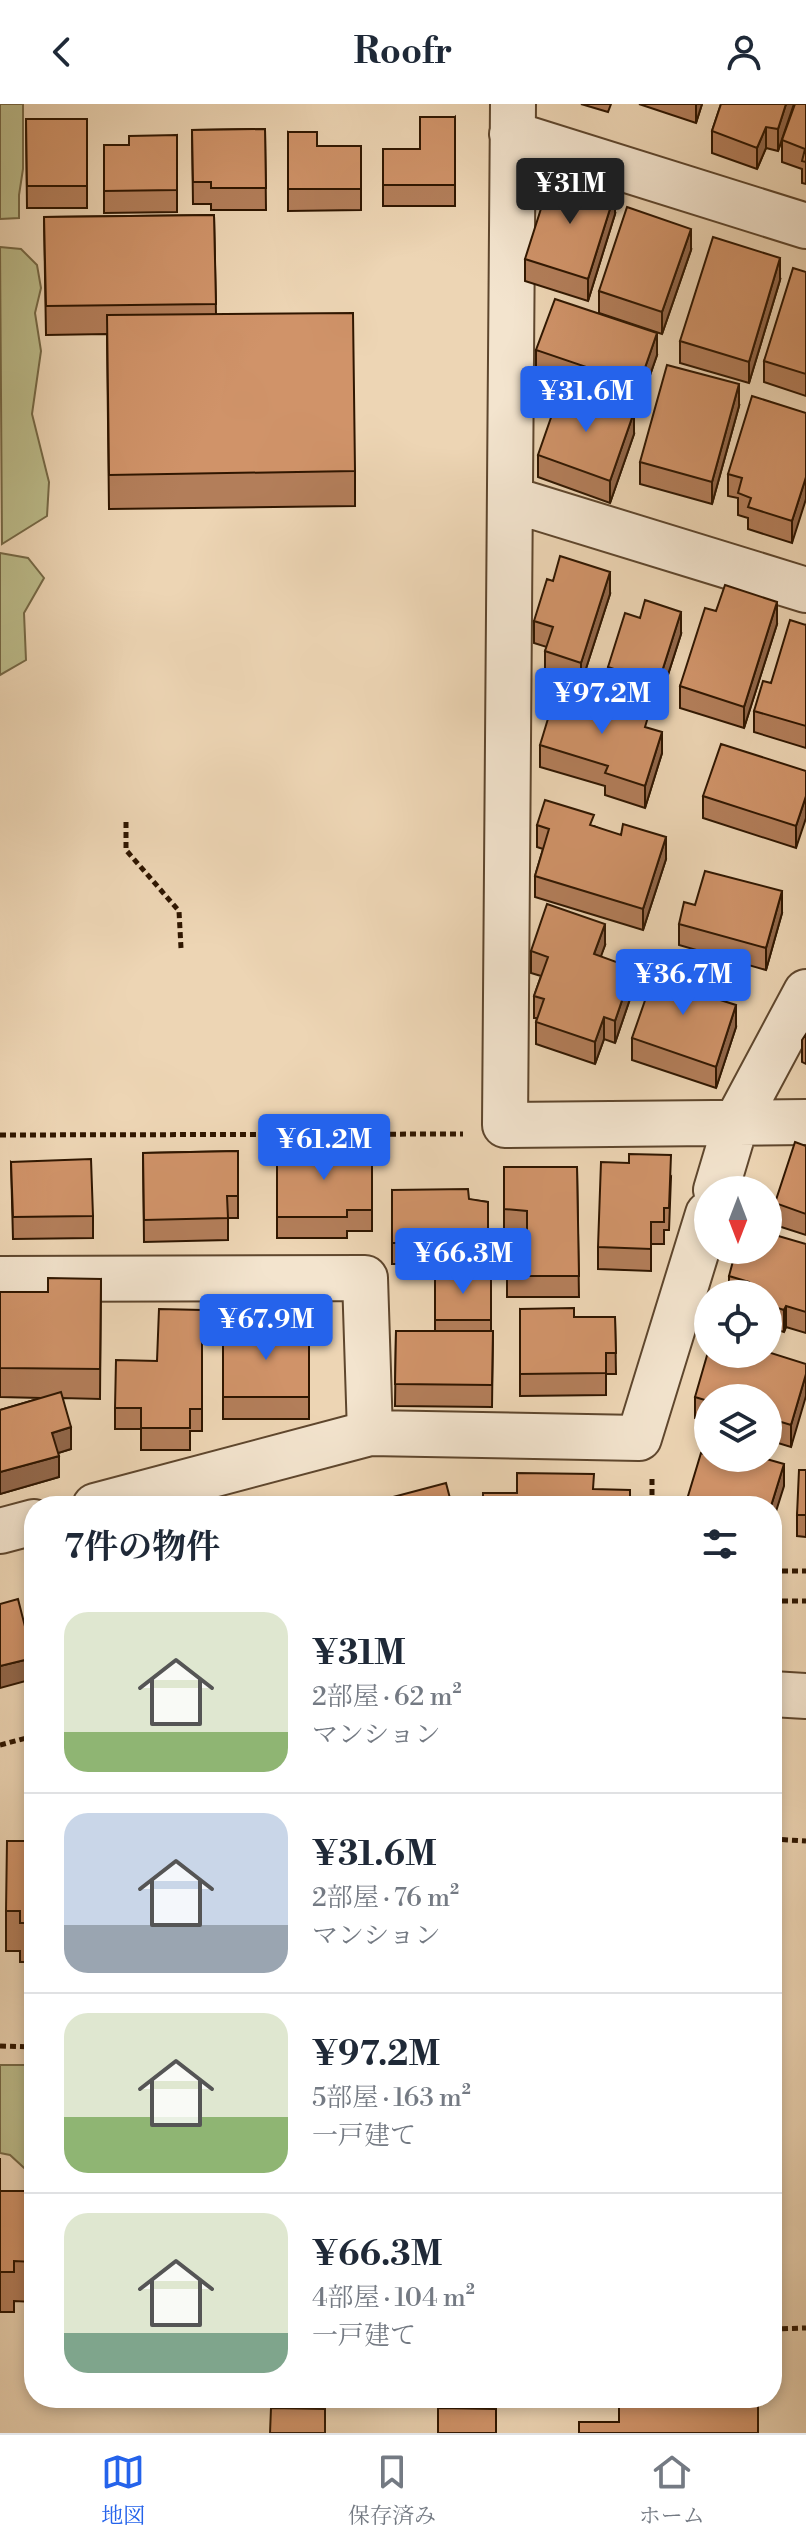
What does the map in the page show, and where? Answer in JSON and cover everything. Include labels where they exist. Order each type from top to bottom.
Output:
[{"type":"street","points":[[806,226],[513,119],[505,1125],[806,1122]]},
{"type":"street","points":[[510,499],[806,590]]},
{"type":"street","points":[[720,1176],[736,1123],[806,992]]},
{"type":"street","points":[[133,1496],[370,1433],[639,1438],[694,1259]]},
{"type":"street","points":[[0,1279],[365,1278],[370,1433]]},
{"type":"street","points":[[0,1531],[24,1525]]},
{"type":"street","points":[[782,1695],[806,1696]]},
{"type":"path","points":[[126,822],[126,850],[179,911],[181,948]]},
{"type":"path","points":[[0,1135],[479,1134],[505,1125]]},
{"type":"path","points":[[782,1571],[806,1571]]},
{"type":"path","points":[[782,1601],[806,1601]]},
{"type":"path","points":[[0,1745],[24,1739]]},
{"type":"path","points":[[782,1840],[806,1841]]},
{"type":"path","points":[[0,2046],[24,2047]]},
{"type":"path","points":[[782,2329],[806,2328]]},
{"type":"green space","points":[[0,104],[23,104],[19,218],[0,219]]},
{"type":"green space","points":[[0,247],[21,249],[37,265],[41,288],[35,313],[41,351],[32,414],[49,482],[47,516],[2,544]]},
{"type":"green space","points":[[0,553],[28,558],[44,578],[24,613],[26,660],[0,675]]},
{"type":"green space","points":[[0,2065],[24,2065],[24,2168],[10,2155],[0,2153]]},
{"type":"building","points":[[721,104],[786,104],[778,129],[766,127],[757,148],[712,131]]},
{"type":"building","points":[[795,104],[806,104],[806,162],[802,161],[805,149],[782,140]]},
{"type":"building","points":[[420,117],[455,117],[455,185],[383,185],[383,149],[420,149]]},
{"type":"building","points":[[26,119],[87,119],[87,186],[27,186]]},
{"type":"building","points":[[265,129],[266,188],[211,188],[211,182],[193,182],[192,130]]},
{"type":"building","points":[[288,132],[317,132],[317,146],[361,146],[361,189],[288,189]]},
{"type":"building","points":[[177,135],[177,190],[104,191],[104,145],[129,145],[129,136]]},
{"type":"building","points":[[552,174],[615,193],[588,279],[525,259]]},
{"type":"building","points":[[627,207],[691,229],[662,312],[599,291]]},
{"type":"building","points":[[214,215],[216,304],[46,306],[44,217]]},
{"type":"building","points":[[713,237],[780,258],[749,362],[680,341]]},
{"type":"building","points":[[793,268],[806,272],[806,374],[764,361]]},
{"type":"building","points":[[555,299],[657,333],[639,385],[536,350]]},
{"type":"building","points":[[353,313],[355,471],[109,475],[107,315]]},
{"type":"building","points":[[667,365],[739,384],[712,482],[640,462]]},
{"type":"building","points":[[562,386],[634,412],[610,481],[538,455]]},
{"type":"building","points":[[752,396],[806,413],[806,477],[792,521],[748,507],[751,498],[738,493],[742,478],[728,474]]},
{"type":"building","points":[[560,556],[610,572],[581,663],[545,651],[553,627],[534,621],[547,579],[553,581]]},
{"type":"building","points":[[725,585],[777,602],[744,707],[680,686],[705,608],[716,611]]},
{"type":"building","points":[[645,600],[681,612],[658,684],[608,667],[625,613],[640,618]]},
{"type":"building","points":[[790,620],[806,625],[806,726],[754,711],[763,681],[771,683]]},
{"type":"building","points":[[557,689],[648,717],[645,727],[662,732],[645,786],[605,773],[608,766],[540,745]]},
{"type":"building","points":[[721,744],[806,771],[806,796],[796,826],[703,796]]},
{"type":"building","points":[[545,800],[594,815],[590,825],[621,835],[623,824],[666,837],[643,909],[535,876],[549,829],[537,825]]},
{"type":"building","points":[[705,871],[782,891],[766,948],[679,924],[684,902],[695,905]]},
{"type":"building","points":[[547,904],[605,924],[594,954],[633,968],[615,1021],[604,1017],[595,1042],[536,1022],[544,999],[534,996],[548,957],[531,951]]},
{"type":"building","points":[[659,960],[695,971],[689,990],[736,1005],[716,1067],[632,1038]]},
{"type":"building","points":[[795,1142],[806,1146],[806,1214],[782,1205],[782,1182]]},
{"type":"building","points":[[277,1149],[372,1149],[372,1210],[347,1210],[347,1217],[277,1217]]},
{"type":"building","points":[[238,1151],[238,1196],[227,1196],[228,1218],[144,1220],[143,1153]]},
{"type":"building","points":[[629,1154],[671,1155],[669,1208],[664,1208],[664,1222],[651,1222],[651,1249],[598,1247],[601,1162],[629,1163]]},
{"type":"building","points":[[91,1159],[93,1216],[13,1217],[11,1162]]},
{"type":"building","points":[[504,1167],[577,1167],[579,1276],[507,1276],[507,1242],[527,1240],[527,1211],[504,1209]]},
{"type":"building","points":[[468,1189],[469,1199],[488,1202],[488,1243],[392,1243],[392,1190]]},
{"type":"building","points":[[782,1237],[806,1244],[806,1312],[786,1306],[782,1309],[782,1280],[742,1280],[729,1276],[732,1264],[782,1264]]},
{"type":"building","points":[[435,1271],[491,1271],[491,1320],[435,1320]]},
{"type":"building","points":[[48,1278],[101,1279],[100,1369],[0,1368],[0,1292],[48,1292]]},
{"type":"building","points":[[574,1308],[574,1317],[615,1317],[616,1353],[606,1353],[606,1373],[520,1374],[520,1309]]},
{"type":"building","points":[[159,1309],[202,1310],[202,1409],[190,1409],[190,1428],[141,1428],[141,1408],[115,1408],[116,1360],[157,1361]]},
{"type":"building","points":[[223,1327],[309,1327],[309,1397],[223,1397]]},
{"type":"building","points":[[396,1331],[493,1331],[492,1385],[395,1384]]},
{"type":"building","points":[[782,1356],[806,1364],[791,1425],[782,1422],[782,1384],[699,1384],[703,1368],[782,1368]]},
{"type":"building","points":[[61,1392],[71,1427],[52,1433],[59,1456],[0,1472],[0,1410]]},
{"type":"building","points":[[799,1470],[806,1470],[806,1515],[797,1515]]},
{"type":"building","points":[[695,1472],[782,1472],[774,1496],[688,1496]]},
{"type":"building","points":[[517,1473],[594,1474],[593,1489],[630,1490],[630,1496],[483,1496],[483,1493],[517,1493]]},
{"type":"building","points":[[446,1483],[449,1496],[397,1496]]},
{"type":"building","points":[[18,1599],[24,1623],[24,1660],[0,1666],[0,1604]]},
{"type":"building","points":[[7,1841],[24,1841],[24,1923],[20,1923],[20,1911],[6,1911]]},
{"type":"building","points":[[0,2191],[24,2191],[24,2262],[14,2261],[14,2272],[0,2272]]},
{"type":"building","points":[[271,2408],[325,2409],[325,2433],[270,2433]]},
{"type":"building","points":[[438,2408],[496,2409],[496,2433],[438,2433]]},
{"type":"building","points":[[619,2408],[758,2408],[758,2433],[579,2433],[579,2422],[619,2422]]}]
